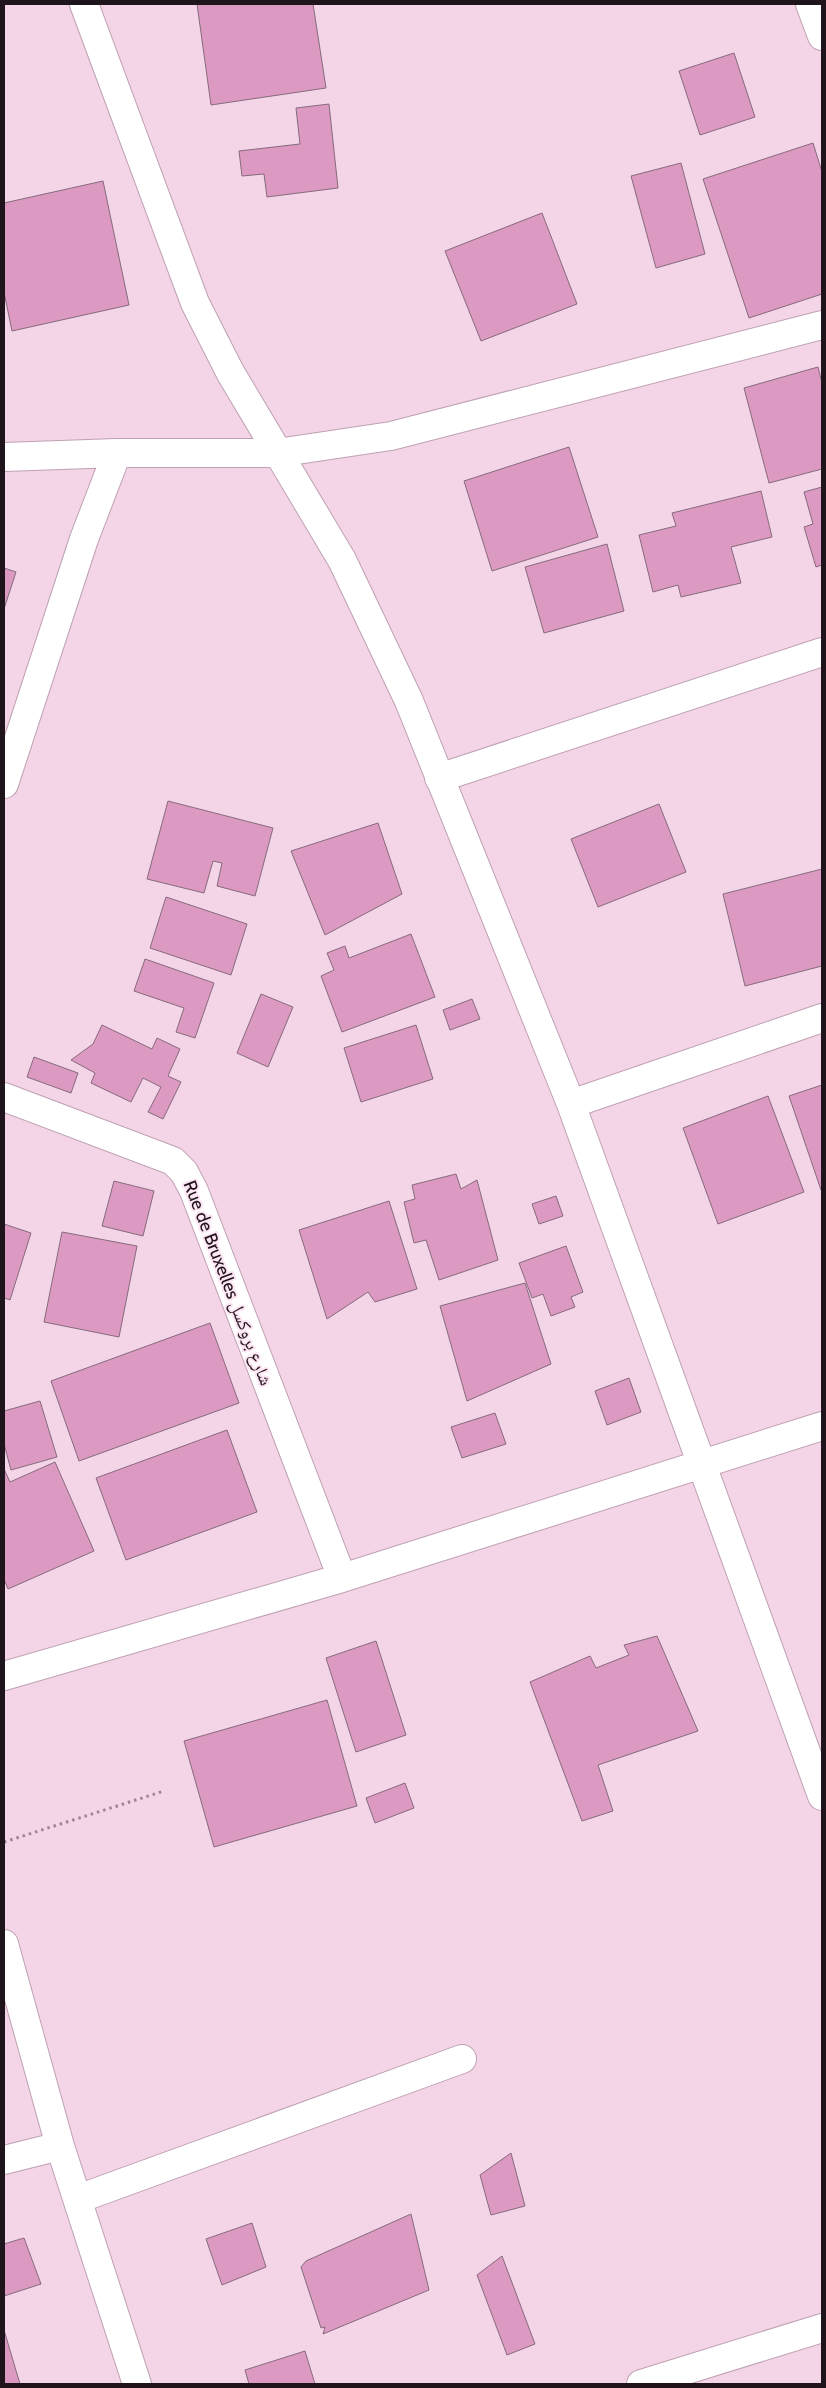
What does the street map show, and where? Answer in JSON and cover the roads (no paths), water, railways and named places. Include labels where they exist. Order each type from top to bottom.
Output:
[{"type":"street","points":[[84,4],[195,303],[230,372],[342,560],[409,701],[571,1104],[822,1796]]},
{"type":"street","points":[[810,4],[822,36]]},
{"type":"street","points":[[4,457],[116,453],[277,452],[391,436],[822,324]]},
{"type":"street","points":[[4,784],[84,539],[116,453]]},
{"type":"street","points":[[439,778],[822,652]]},
{"type":"street","points":[[571,1104],[822,1018]]},
{"type":"street","name":"Rue de Bruxelles شارع بروكسل","points":[[4,1098],[173,1161],[184,1172],[194,1191],[342,1578]]},
{"type":"street","points":[[4,1676],[342,1578],[822,1426]]},
{"type":"street","points":[[4,1944],[60,2146],[137,2384]]},
{"type":"street","points":[[78,2199],[462,2059]]},
{"type":"street","points":[[4,2160],[60,2146]]},
{"type":"street","points":[[641,2384],[822,2328]]}]
